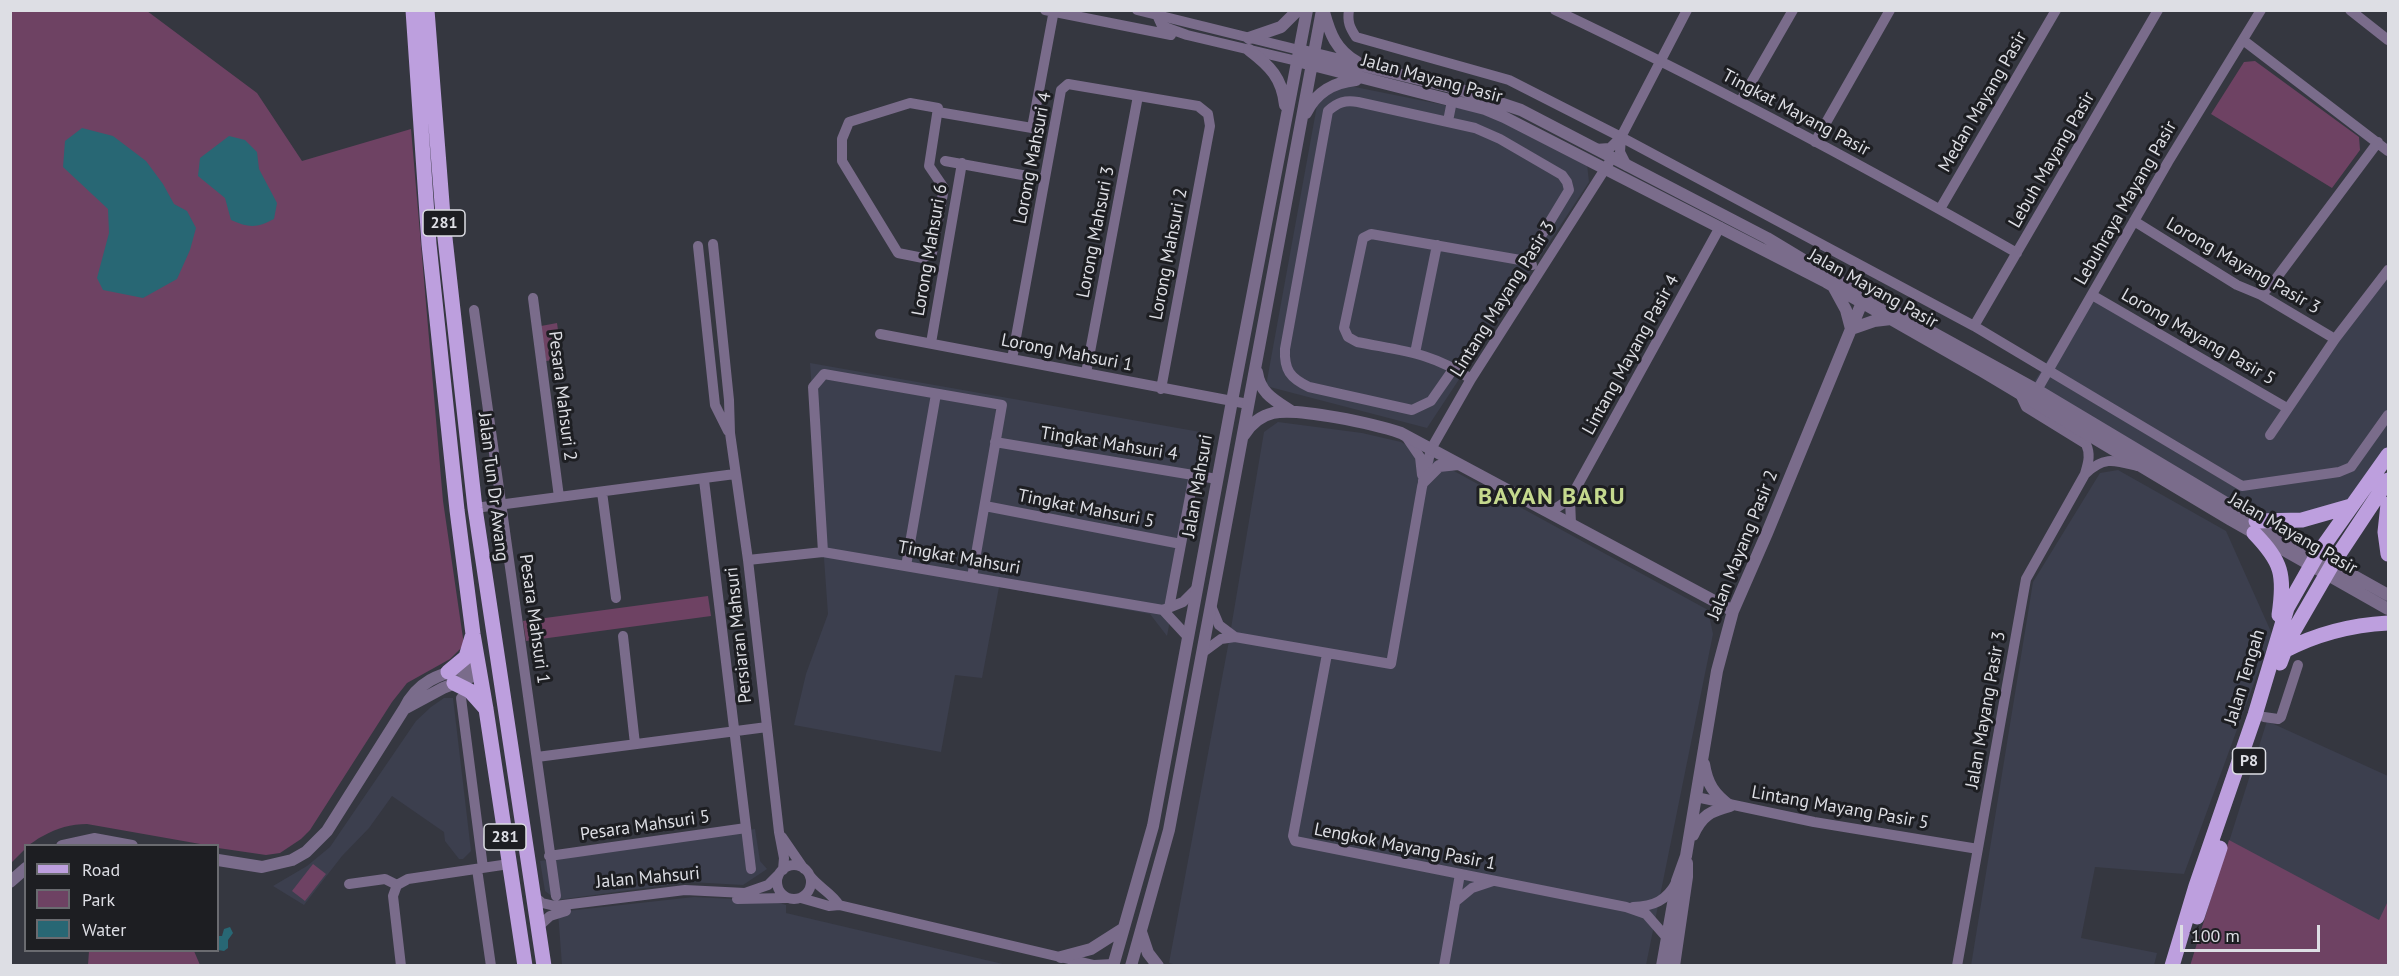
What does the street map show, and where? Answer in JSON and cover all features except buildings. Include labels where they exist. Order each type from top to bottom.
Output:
[{"type":"main road","name":"Jalan Tun Dr Awang","points":[[412,10],[429,244],[473,634],[483,667],[486,709],[525,966]]},
{"type":"main road","name":"Jalan Tun Dr Awang","points":[[427,10],[446,250],[475,508],[544,966]]},
{"type":"main road","name":"Jalan Tengah","points":[[2182,966],[2279,652],[2287,608],[2314,560],[2388,455]]},
{"type":"main road","name":"Jalan Tengah","points":[[2279,652],[2388,480]]},
{"type":"main road","points":[[2388,504],[2385,532],[2388,554]]},
{"type":"main road","points":[[2351,506],[2302,520],[2255,527],[2272,551],[2282,579],[2279,652],[2312,638],[2346,628],[2388,623]]},
{"type":"main road","points":[[473,634],[469,654],[451,678],[470,691],[486,709]]},
{"type":"main road","points":[[494,642],[483,667],[500,684]]},
{"type":"main road","name":"Jalan Tengah","points":[[2172,966],[2196,886],[2259,716]]},
{"type":"street","points":[[1137,10],[1249,44],[1298,56]]},
{"type":"street","points":[[938,112],[1032,128],[1051,11],[1175,35],[1249,44],[1281,27],[1299,10]]},
{"type":"street","name":"Jalan Mahsuri","points":[[1115,965],[1153,826],[1307,10]]},
{"type":"street","points":[[1300,131],[1307,109],[1319,94],[1365,73],[1335,43],[1322,10]]},
{"type":"street","name":"Jalan Mahsuri","points":[[1131,966],[1169,830],[1322,10]]},
{"type":"street","name":"Jalan Mayang Pasir","points":[[1349,10],[1350,28],[1356,37],[1509,80],[1621,136],[1974,326],[2242,486],[2330,473],[2351,467],[2388,416]]},
{"type":"street","name":"Tingkat Mayang Pasir","points":[[1555,10],[1661,60],[1940,209],[2016,253]]},
{"type":"street","points":[[1593,149],[1606,150],[1621,136],[1687,10]]},
{"type":"street","points":[[1740,102],[1793,10]]},
{"type":"street","points":[[1815,142],[1890,10]]},
{"type":"street","name":"Lebuh Mayang Pasir","points":[[1974,326],[2158,10]]},
{"type":"street","name":"Lebuhraya Mayang Pasir","points":[[2037,390],[2134,221],[2262,10]]},
{"type":"street","points":[[2350,10],[2388,40]]},
{"type":"street","name":"Medan Mayang Pasir","points":[[1940,209],[2054,11]]},
{"type":"street","points":[[1157,15],[1162,26],[1187,35]]},
{"type":"street","points":[[2243,40],[2388,151]]},
{"type":"street","points":[[1249,44],[1277,75],[1283,92],[1286,115]]},
{"type":"street","name":"Jalan Mayang Pasir","points":[[1298,56],[1365,73],[1504,117],[1834,286],[1864,298],[1891,319],[2141,467],[2330,569],[2388,595]]},
{"type":"street","name":"Jalan Mayang Pasir","points":[[1365,73],[1488,97],[1521,110],[1767,238],[1864,298],[2037,390],[2255,527]]},
{"type":"street","name":"Lorong Mahsuri 4","points":[[1012,359],[1061,90],[1068,84],[1198,106],[1208,114],[1210,126]]},
{"type":"street","name":"Lorong Mahsuri 3","points":[[1086,373],[1138,96]]},
{"type":"street","points":[[1454,368],[1431,401],[1412,410],[1309,387],[1294,380],[1284,363],[1328,111],[1337,103],[1347,100],[1475,128],[1500,139],[1562,175],[1569,190],[1526,261]]},
{"type":"street","points":[[1448,121],[1452,101]]},
{"type":"street","points":[[910,103],[938,108],[938,112],[929,166],[944,188],[932,253],[923,258],[898,253],[842,161],[842,139],[849,122],[910,103]]},
{"type":"street","name":"Lorong Mahsuri 2","points":[[1161,388],[1210,126]]},
{"type":"street","points":[[1621,136],[1620,152],[1627,166]]},
{"type":"street","points":[[2261,295],[2272,284],[2378,142]]},
{"type":"street","name":"Lintang Mayang Pasir 3","points":[[1423,484],[1431,449],[1471,379],[1612,158]]},
{"type":"street","points":[[945,160],[1044,178]]},
{"type":"street","name":"Lorong Mahsuri 6","points":[[931,343],[963,163]]},
{"type":"street","name":"Lorong Mayang Pasir 3","points":[[2134,221],[2237,285],[2261,295],[2335,339]]},
{"type":"street","name":"Lintang Mayang Pasir 4","points":[[1550,512],[1570,499],[1720,226]]},
{"type":"street","points":[[1471,379],[1442,361],[1415,353],[1357,342],[1348,337],[1344,328],[1363,238],[1371,234],[1526,261],[1540,270]]},
{"type":"street","name":"Persiaran Mahsuri","points":[[713,244],[729,400],[730,434],[748,560],[779,832],[784,858],[781,872]]},
{"type":"street","points":[[1415,353],[1437,245]]},
{"type":"street","name":"Persiaran Mahsuri","points":[[698,246],[715,405],[730,434]]},
{"type":"street","points":[[2270,435],[2335,339],[2388,270]]},
{"type":"street","points":[[1834,286],[1846,310],[1851,329],[1874,321],[1891,319]]},
{"type":"street","name":"Lorong Mayang Pasir 5","points":[[2092,295],[2287,408]]},
{"type":"street","name":"Pesara Mahsuri 2","points":[[532,298],[559,497]]},
{"type":"street","name":"Jalan Mayang Pasir 2","points":[[1662,966],[1677,881],[1687,851],[1717,671],[1733,611],[1864,298]]},
{"type":"street","name":"Pesara Mahsuri 1","points":[[474,310],[556,905]]},
{"type":"street","name":"Lorong Mahsuri 1","points":[[880,334],[1248,404]]},
{"type":"street","points":[[1256,365],[1260,387],[1290,411]]},
{"type":"street","points":[[823,552],[813,387],[824,374],[1002,405],[972,577]]},
{"type":"street","points":[[2015,391],[2037,390],[2039,400],[2050,412]]},
{"type":"street","name":"Jalan Mayang Pasir 3","points":[[1958,966],[2026,579],[2085,474],[2090,451],[2086,444],[2026,407],[2015,391]]},
{"type":"street","points":[[906,566],[936,394]]},
{"type":"street","points":[[1242,439],[1254,423],[1262,417],[1272,413],[1290,411],[1377,426],[1401,433],[1733,611]]},
{"type":"street","points":[[1202,653],[1221,639],[1235,637],[1391,664],[1423,484],[1420,457],[1410,441],[1401,433]]},
{"type":"street","name":"Tingkat Mahsuri 4","points":[[995,442],[1218,479]]},
{"type":"street","points":[[2085,474],[2095,465],[2113,460],[2141,467]]},
{"type":"street","points":[[1423,484],[1439,466],[1460,464]]},
{"type":"street","points":[[475,508],[704,480],[735,474]]},
{"type":"street","points":[[1188,638],[1166,609],[1194,475]]},
{"type":"street","points":[[704,480],[751,869]]},
{"type":"street","points":[[602,492],[616,598]]},
{"type":"street","points":[[1570,499],[1571,524]]},
{"type":"street","name":"Tingkat Mahsuri 5","points":[[985,506],[1181,543]]},
{"type":"street","name":"Tingkat Mahsuri","points":[[748,560],[823,552],[1166,609]]},
{"type":"street","name":"Jalan Mayang Pasir","points":[[2330,569],[2388,609]]},
{"type":"street","points":[[1166,609],[1183,602],[1197,588]]},
{"type":"street","points":[[1211,605],[1219,625],[1235,637]]},
{"type":"street","points":[[623,636],[635,744]]},
{"type":"street","name":"Lengkok Mayang Pasir 1","points":[[1327,654],[1293,836],[1295,841],[1626,907],[1646,914],[1667,938]]},
{"type":"street","points":[[2259,716],[2278,719],[2281,717],[2298,665]]},
{"type":"street","points":[[219,860],[262,867],[292,860],[306,852],[327,831],[404,709],[451,678],[483,667]]},
{"type":"street","points":[[461,698],[491,966]]},
{"type":"street","points":[[537,757],[767,727]]},
{"type":"street","points":[[1703,754],[1706,778],[1717,796],[1730,806]]},
{"type":"street","name":"Lintang Mayang Pasir 5","points":[[1696,797],[1730,806],[1978,849]]},
{"type":"street","points":[[1687,851],[1696,827],[1710,812],[1730,806]]},
{"type":"street","name":"Pesara Mahsuri 5","points":[[549,856],[746,828]]},
{"type":"street","name":"Persiaran Mahsuri","points":[[779,832],[816,884],[835,898],[839,905]]},
{"type":"street","points":[[71,844],[94,839],[111,844]]},
{"type":"street","name":"Jalan Mayang Pasir 2","points":[[1674,966],[1687,877],[1687,851]]},
{"type":"street","points":[[401,966],[393,896],[397,885],[408,879],[509,864]]},
{"type":"street","points":[[746,897],[768,885],[781,872],[796,865],[806,871],[810,887],[801,898],[788,898],[779,891],[777,879],[781,872]]},
{"type":"street","points":[[10,882],[24,870]]},
{"type":"street","points":[[1444,966],[1460,874]]},
{"type":"street","points":[[349,884],[385,879],[397,885]]},
{"type":"street","points":[[1455,902],[1472,888],[1494,881]]},
{"type":"street","name":"Lengkok Mayang Pasir 1","points":[[1626,907],[1642,907],[1662,901],[1670,894],[1677,881]]},
{"type":"street","name":"Jalan Mahsuri","points":[[556,905],[685,890],[746,897],[788,898]]},
{"type":"street","points":[[534,896],[542,903],[556,905]]},
{"type":"street","name":"Persiaran Mahsuri","points":[[801,898],[1095,965],[1115,965]]},
{"type":"street","points":[[539,926],[556,905]]},
{"type":"street","points":[[1061,957],[1091,949],[1125,928]]},
{"type":"street","points":[[1141,931],[1148,953],[1158,966]]},
{"type":"street","points":[[1061,957],[1078,966]]},
{"type":"shaded area","points":[[1345,85],[1489,114],[1587,164],[1589,182],[1427,428],[1266,386],[1318,100]]},
{"type":"shaded area","points":[[2388,266],[2388,447],[2344,512],[2249,521],[2028,392],[2088,294],[2283,407]]},
{"type":"shaded area","points":[[810,363],[1206,433],[1167,636],[1150,614],[999,587],[982,678],[955,675],[941,752],[794,725],[806,674],[828,614]]},
{"type":"shaded area","points":[[1278,422],[1362,433],[1401,442],[1708,610],[1713,634],[1646,965],[1181,966],[1169,963],[1228,646],[1264,432]]},
{"type":"shaded area","points":[[2118,470],[2226,531],[2272,634],[2184,874],[2095,867],[2081,938],[2157,953],[2154,965],[1971,966],[2033,582],[2100,473]]},
{"type":"shaded area","points":[[444,698],[453,698],[471,851],[463,859],[459,859],[445,841],[444,832],[392,796],[369,828],[342,856],[304,905],[273,886],[307,866],[330,847],[416,721]]},
{"type":"shaded area","points":[[2267,721],[2388,776],[2388,965],[2190,966]]},
{"type":"shaded area","points":[[755,829],[760,861],[767,869],[743,885],[690,882],[557,900],[545,891],[540,861]]},
{"type":"shaded area","points":[[694,897],[773,901],[786,905],[786,913],[1007,965],[562,965],[558,912]]},
{"type":"green space","points":[[11,11],[147,11],[257,93],[302,161],[411,129],[443,501],[464,645],[450,659],[407,683],[392,702],[310,830],[280,853],[266,855],[219,848],[219,844],[200,844],[81,824],[59,829],[30,844],[24,844],[24,850],[11,863]]},
{"type":"green space","points":[[2255,61],[2359,137],[2360,150],[2332,188],[2211,114],[2244,62]]},
{"type":"green space","points":[[557,323],[562,359],[546,361],[541,326]]},
{"type":"green space","points":[[708,596],[711,616],[526,641],[523,621]]},
{"type":"green space","points":[[2229,840],[2379,920],[2388,901],[2388,965],[2190,966]]},
{"type":"green space","points":[[313,864],[326,874],[305,901],[292,891]]},
{"type":"green space","points":[[89,952],[194,952],[200,965],[88,965]]},
{"type":"water","points":[[82,128],[113,136],[146,161],[174,204],[187,211],[196,228],[190,250],[177,279],[143,298],[103,290],[97,278],[109,233],[108,209],[63,167],[65,141]]},
{"type":"water","points":[[229,136],[245,140],[257,152],[259,169],[277,203],[274,219],[253,226],[231,220],[225,198],[198,176],[200,158]]},
{"type":"water","points":[[230,927],[233,933],[228,940],[228,948],[224,951],[219,950],[219,936],[222,936],[224,929]]},
{"type":"district","name":"BAYAN BARU","points":[[1552,497]]}]
